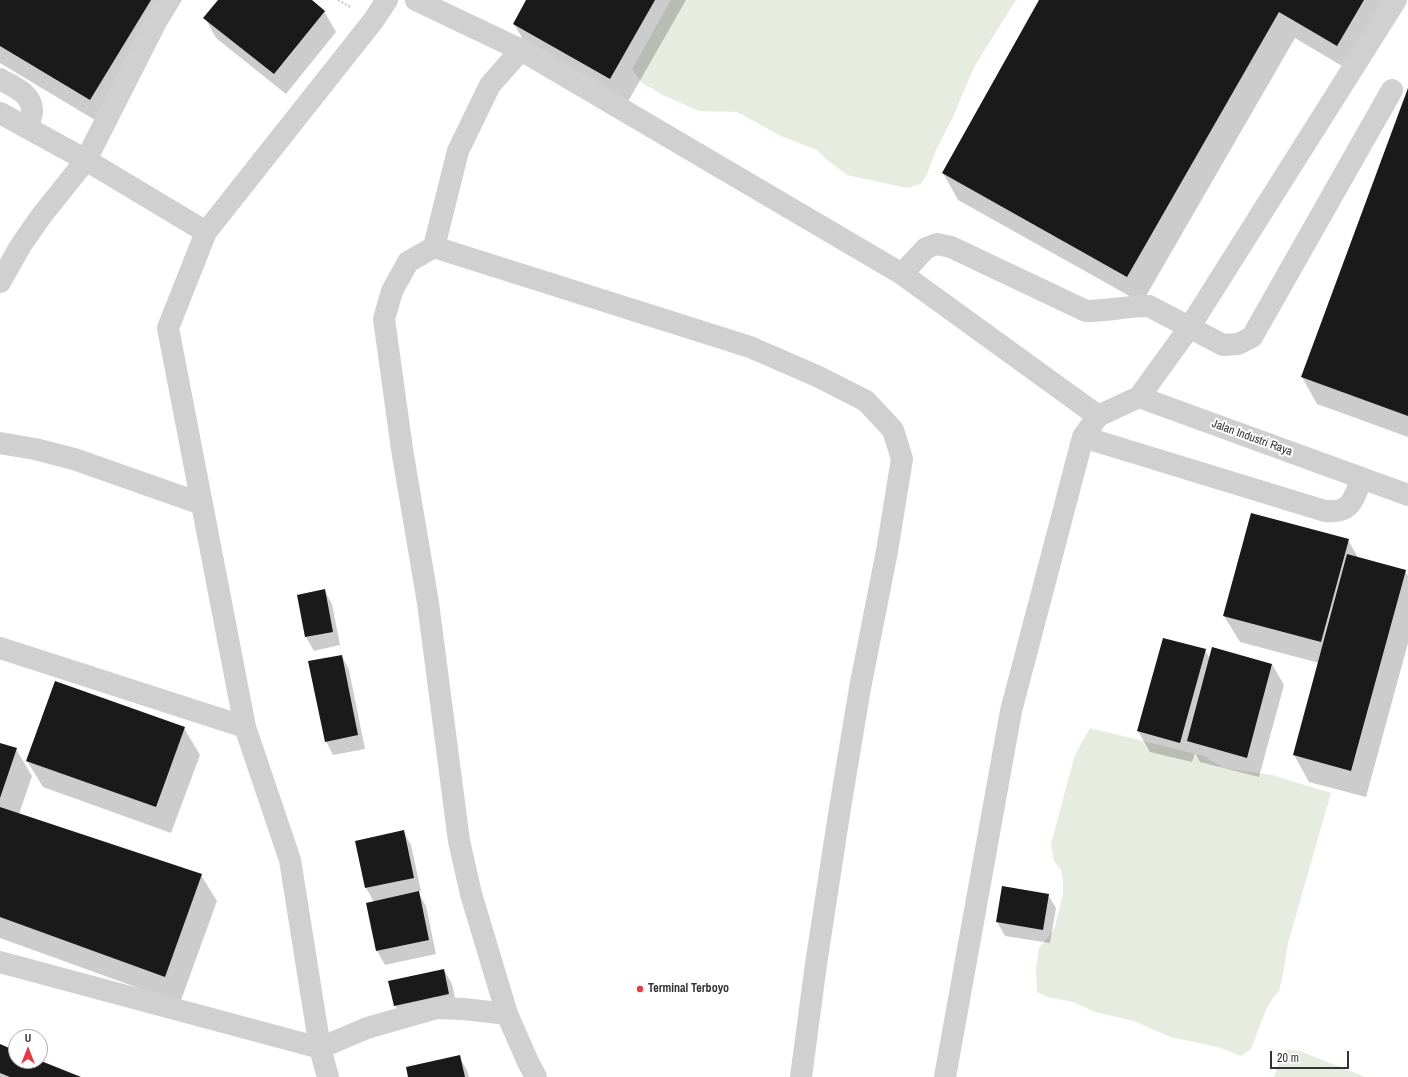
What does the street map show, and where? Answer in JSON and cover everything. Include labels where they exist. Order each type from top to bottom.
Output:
[{"type":"lane","points":[[0,282],[21,245],[42,215],[86,160],[167,0]]},
{"type":"lane","points":[[328,1077],[320,1048],[290,860],[245,727],[168,328],[206,232],[368,27],[387,0]]},
{"type":"lane","points":[[416,0],[521,50],[902,274],[1098,416]]},
{"type":"lane","points":[[945,1077],[1011,711],[1083,437],[1098,416],[1139,397],[1189,328],[1396,0]]},
{"type":"lane","points":[[521,50],[490,85],[458,151],[434,247],[408,262],[392,291],[384,319],[402,449],[428,603],[459,841],[471,894],[508,1014],[528,1062],[536,1077]]},
{"type":"lane","points":[[0,79],[24,93],[30,102],[32,111],[28,128]]},
{"type":"lane","points":[[902,274],[926,248],[937,244],[951,247],[1086,311],[1103,311],[1149,306],[1223,345],[1238,344],[1252,337],[1392,90]]},
{"type":"lane","points":[[0,112],[86,160],[206,232]]},
{"type":"lane","points":[[434,247],[750,347],[819,377],[866,401],[893,430],[902,459],[887,551],[860,688],[840,808],[816,964],[801,1077]]},
{"type":"lane","name":"Jalan Industri Raya","points":[[1139,397],[1356,492],[1408,495]]},
{"type":"lane","points":[[1083,437],[1325,511],[1337,512],[1356,492]]},
{"type":"lane","points":[[0,443],[35,449],[74,459],[202,504]]},
{"type":"lane","points":[[0,648],[245,727]]},
{"type":"lane","points":[[0,962],[320,1048],[366,1028],[437,1008],[464,1009],[508,1014]]},
{"type":"shaded area","points":[[671,0],[1016,0],[974,67],[953,117],[936,150],[927,174],[921,184],[907,188],[847,175],[817,150],[781,136],[737,112],[699,111],[663,95],[642,83],[632,69]]},
{"type":"shaded area","points":[[1090,728],[1204,756],[1224,768],[1272,775],[1331,793],[1288,943],[1279,991],[1265,1012],[1251,1049],[1241,1056],[1218,1047],[1170,1037],[1134,1021],[1095,1012],[1073,1002],[1048,997],[1037,992],[1036,968],[1039,948],[1054,930],[1063,894],[1061,870],[1054,861],[1051,844],[1073,762],[1077,751]]},
{"type":"shaded area","points":[[1287,1050],[1300,1051],[1365,1077],[1274,1077],[1279,1063]]},
{"type":"building","points":[[0,0],[151,0],[90,100],[0,46]]},
{"type":"building","points":[[218,0],[312,0],[325,11],[274,74],[203,18]]},
{"type":"building","points":[[526,0],[655,0],[610,79],[513,24]]},
{"type":"building","points":[[1039,0],[1364,0],[1337,46],[1279,12],[1127,277],[942,173]]},
{"type":"building","points":[[1408,88],[1408,416],[1301,377]]},
{"type":"building","points":[[1251,513],[1349,539],[1321,642],[1223,616]]},
{"type":"building","points":[[1347,554],[1406,570],[1351,771],[1293,755]]},
{"type":"building","points":[[325,589],[333,632],[305,637],[297,595]]},
{"type":"building","points":[[1163,638],[1206,649],[1180,743],[1137,731]]},
{"type":"building","points":[[1212,647],[1272,664],[1247,758],[1187,741]]},
{"type":"building","points":[[342,655],[358,735],[325,742],[308,661]]},
{"type":"building","points":[[55,681],[185,727],[156,807],[26,761]]},
{"type":"building","points":[[0,743],[17,748],[0,798]]},
{"type":"building","points":[[0,807],[202,874],[165,977],[0,917]]},
{"type":"building","points":[[404,830],[414,878],[365,888],[355,841]]},
{"type":"building","points":[[1002,886],[1049,894],[1043,930],[996,922]]},
{"type":"building","points":[[419,891],[429,940],[376,951],[366,903]]},
{"type":"building","points":[[444,969],[449,994],[394,1006],[388,981]]},
{"type":"building","points":[[0,1044],[8,1048],[8,1069],[48,1069],[48,1064],[81,1077],[10,1077],[0,1073]]},
{"type":"building","points":[[460,1055],[465,1077],[408,1077],[406,1067]]},
{"type":"place","name":"Terminal Terboyo","points":[[640,989]]}]
